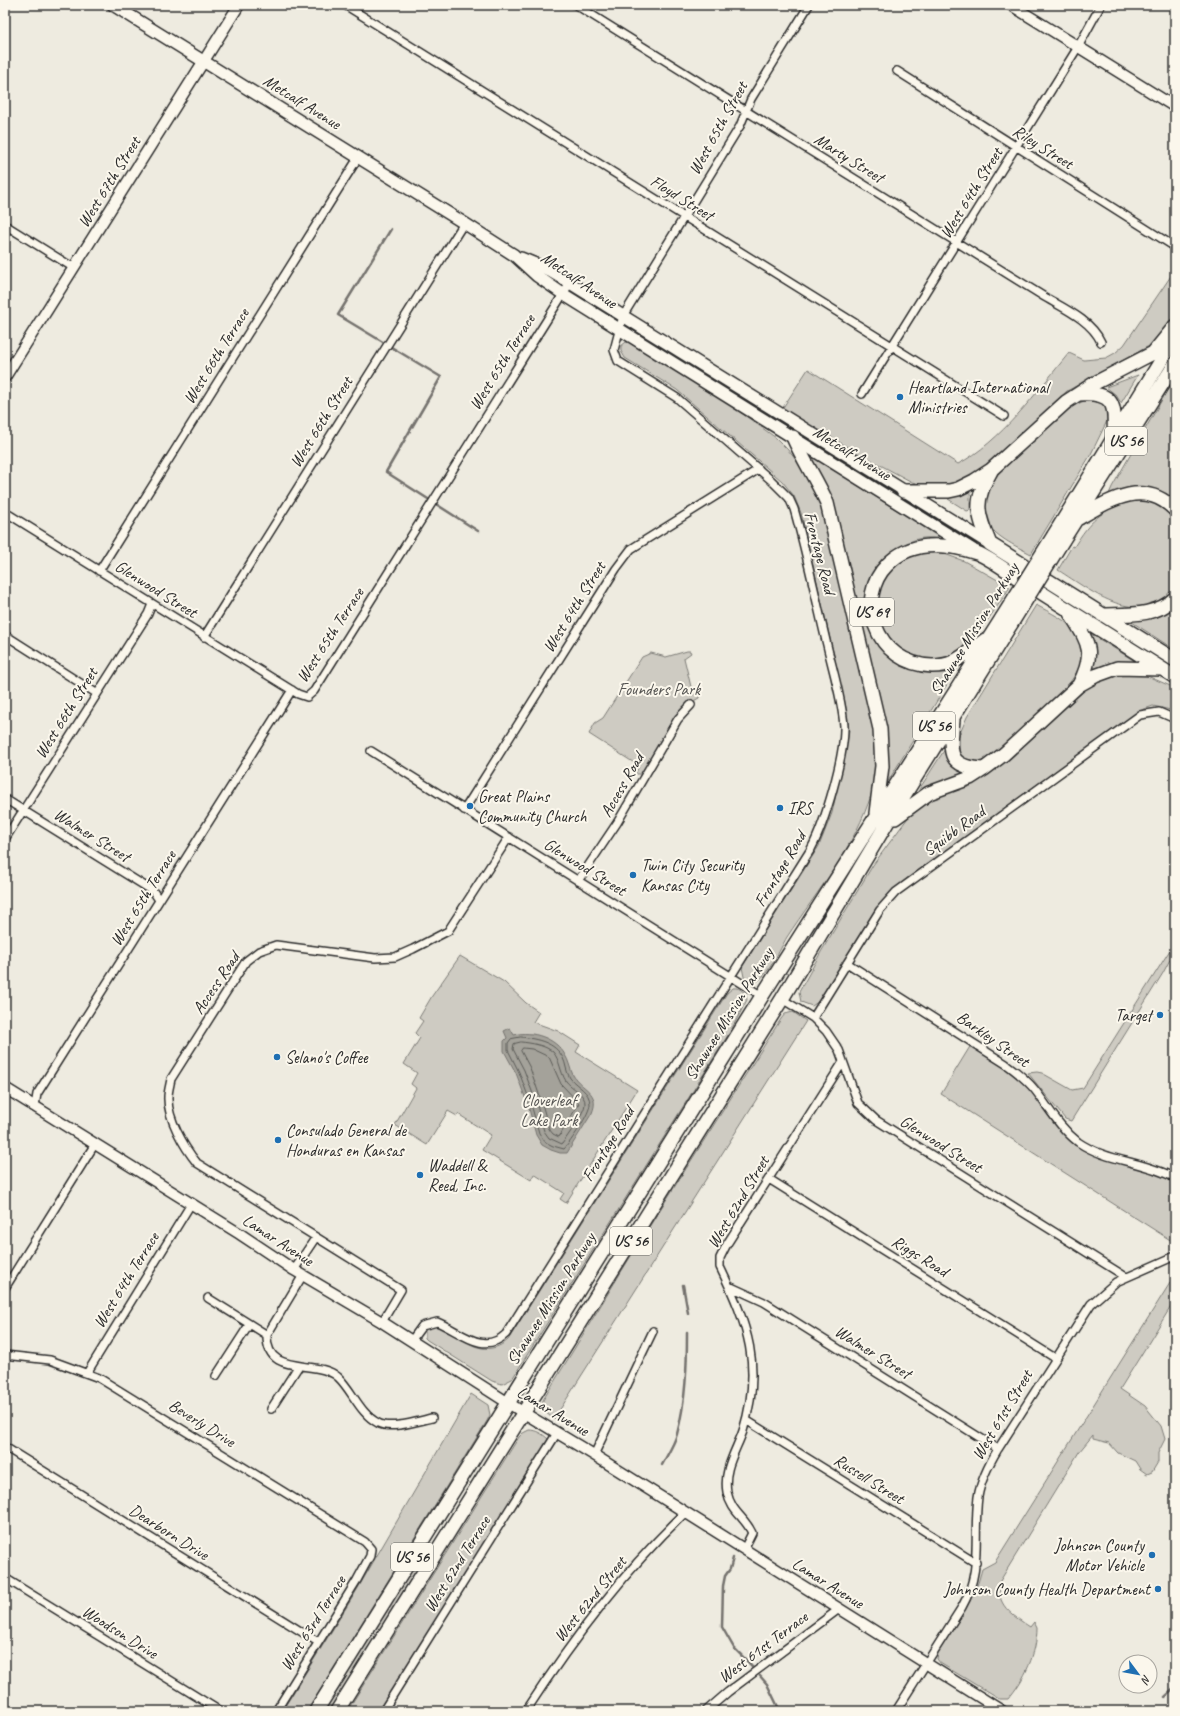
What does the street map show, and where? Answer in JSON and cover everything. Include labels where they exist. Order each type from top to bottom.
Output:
[{"type":"highway","points":[[903,491],[940,491],[958,489],[991,470],[1050,415],[1079,394],[1096,383],[1153,353],[1175,326]]},
{"type":"highway","name":"Shawnee Mission Parkway","points":[[337,1711],[782,999],[887,823],[954,716],[1007,621],[1059,538],[1114,439],[1175,338]]},
{"type":"highway","name":"Shawnee Mission Parkway","points":[[1059,538],[1077,518],[1175,364]]},
{"type":"highway","points":[[1079,394],[1096,393],[1109,401],[1114,414],[1114,439]]},
{"type":"highway","points":[[793,437],[802,457],[813,472],[827,503],[878,721],[882,749],[882,766],[876,816]]},
{"type":"highway","points":[[990,544],[979,518],[977,506],[982,485],[991,470]]},
{"type":"highway","points":[[1077,518],[1113,498],[1136,493],[1166,501],[1175,510]]},
{"type":"highway","name":"Metcalf Avenue","points":[[990,544],[1175,660]]},
{"type":"highway","name":"US 69","points":[[978,554],[931,545],[913,548],[897,556],[884,568],[875,584],[872,595],[872,615],[878,632],[890,650],[898,656],[915,664],[939,666],[952,663],[991,635]]},
{"type":"highway","name":"Metcalf Avenue","points":[[978,554],[1175,677]]},
{"type":"highway","points":[[1102,615],[1146,613],[1161,608],[1175,598]]},
{"type":"highway","points":[[1068,610],[1086,639],[1088,648],[1089,663],[1078,685]]},
{"type":"highway","name":"Shawnee Mission Parkway","points":[[316,1711],[778,970],[991,635],[1007,621]]},
{"type":"highway","points":[[887,823],[929,793],[963,781],[984,769],[1004,754],[1078,685],[1107,671],[1117,668],[1162,669]]},
{"type":"highway","points":[[954,716],[951,748],[955,759],[962,766],[984,769]]},
{"type":"highway","points":[[778,970],[782,999]]},
{"type":"highway","points":[[762,996],[766,1004],[766,1025]]},
{"type":"main road","name":"Metcalf Avenue","points":[[113,5],[464,223],[514,255],[537,276],[563,294],[978,554]]},
{"type":"main road","name":"Metcalf Avenue","points":[[514,255],[543,267],[570,283],[990,544]]},
{"type":"street","name":"West 67th Street","points":[[5,377],[239,5]]},
{"type":"street","name":"Floyd Street","points":[[345,5],[1004,416]]},
{"type":"street","name":"Marty Street","points":[[576,5],[1087,324],[1098,335],[1101,342]]},
{"type":"street","name":"West 65th Street","points":[[619,329],[623,316],[683,216],[740,126],[750,99],[809,5]]},
{"type":"street","points":[[1011,5],[1174,104]]},
{"type":"street","name":"West 64th Street","points":[[862,394],[1078,47],[1101,5]]},
{"type":"street","name":"Riley Street","points":[[897,71],[1175,247]]},
{"type":"street","name":"West 66th Terrace","points":[[99,571],[358,158]]},
{"type":"street","name":"West 66th Street","points":[[204,637],[464,223]]},
{"type":"street","points":[[5,225],[74,268]]},
{"type":"street","name":"West 65th Terrace","points":[[34,1106],[37,1094],[292,690],[307,697],[314,691],[570,283]]},
{"type":"street","name":"Frontage Road","points":[[411,1341],[422,1326],[437,1322],[481,1343],[493,1343],[506,1334],[731,978],[818,836],[826,815],[838,763],[844,726],[836,684],[794,509],[789,498],[759,469],[677,398],[618,361],[614,350],[619,329]]},
{"type":"street","name":"West 64th Street","points":[[464,810],[612,574],[632,549],[759,469]]},
{"type":"street","name":"Glenwood Street","points":[[5,512],[204,637],[292,690]]},
{"type":"street","name":"West 66th Street","points":[[5,839],[96,693],[148,614],[152,604]]},
{"type":"street","points":[[5,635],[96,693]]},
{"type":"street","name":"Access Road","points":[[578,881],[617,823],[678,719],[691,705]]},
{"type":"street","name":"Squibb Road","points":[[847,963],[882,907],[893,895],[1146,713],[1161,712],[1175,719]]},
{"type":"street","name":"Glenwood Street","points":[[371,751],[731,978],[762,996]]},
{"type":"street","name":"Walmer Street","points":[[5,799],[153,891],[159,900]]},
{"type":"street","name":"Access Road","points":[[382,1322],[401,1290],[197,1163],[186,1150],[171,1117],[168,1097],[171,1079],[246,961],[259,951],[276,945],[375,958],[395,957],[413,950],[448,931],[509,837]]},
{"type":"street","points":[[813,1018],[847,963]]},
{"type":"street","name":"Barkley Street","points":[[847,963],[1006,1064],[1030,1084],[1064,1129],[1081,1144],[1108,1156],[1144,1166],[1175,1178]]},
{"type":"street","name":"Glenwood Street","points":[[782,999],[813,1018],[831,1038],[839,1050],[858,1102],[876,1120],[1126,1277]]},
{"type":"street","name":"West 62nd Street","points":[[744,1549],[752,1532],[732,1506],[726,1480],[728,1468],[746,1420],[751,1382],[750,1352],[742,1314],[720,1265],[720,1258],[843,1062]]},
{"type":"street","name":"Lamar Avenue","points":[[5,1088],[191,1204],[298,1273],[382,1322],[508,1403],[594,1455],[1002,1711]]},
{"type":"street","points":[[5,1288],[95,1144]]},
{"type":"street","name":"Riggs Road","points":[[769,1179],[1055,1358]]},
{"type":"street","name":"West 64th Terrace","points":[[87,1373],[191,1204]]},
{"type":"street","points":[[316,1237],[267,1335],[267,1342],[270,1352],[287,1364],[298,1367],[322,1368],[333,1373],[344,1384],[369,1417],[379,1424],[396,1426],[432,1418]]},
{"type":"street","name":"West 61st Street","points":[[896,1711],[964,1604],[973,1584],[976,1564],[978,1495],[986,1470],[998,1449],[1089,1306],[1111,1285],[1175,1256]]},
{"type":"street","name":"Walmer Street","points":[[729,1286],[764,1302],[998,1449]]},
{"type":"street","points":[[208,1298],[267,1335]]},
{"type":"street","points":[[216,1376],[249,1325]]},
{"type":"street","points":[[594,1455],[653,1330]]},
{"type":"street","name":"Beverly Drive","points":[[5,1355],[50,1360],[87,1373],[118,1388],[365,1542],[371,1549]]},
{"type":"street","points":[[271,1409],[298,1367]]},
{"type":"street","name":"Russell Street","points":[[746,1420],[976,1564]]},
{"type":"street","name":"West 62nd Terrace","points":[[383,1711],[557,1433]]},
{"type":"street","name":"Dearborn Drive","points":[[5,1447],[318,1642]]},
{"type":"street","name":"West 62nd Street","points":[[526,1711],[565,1654],[605,1603],[685,1513]]},
{"type":"street","name":"West 63rd Terrace","points":[[276,1711],[357,1580],[370,1556],[371,1549]]},
{"type":"street","name":"Woodson Drive","points":[[5,1578],[220,1711]]},
{"type":"street","name":"West 61st Terrace","points":[[706,1711],[728,1692],[838,1609]]},
{"type":"street","points":[[5,1708],[10,1711]]},
{"type":"green space","points":[[1175,270],[1175,322],[1151,347],[1147,347],[1067,391],[981,471],[951,486],[927,486],[912,482],[828,437],[782,409],[808,369],[958,464],[974,455],[1004,429],[1069,353],[1084,360],[1106,358],[1115,353],[1124,345]]},
{"type":"green space","points":[[626,342],[631,343],[728,403],[776,438],[805,471],[821,503],[874,728],[876,760],[875,776],[872,792],[865,812],[835,868],[787,937],[765,974],[756,982],[749,981],[744,977],[742,967],[819,846],[832,813],[847,743],[849,730],[847,712],[801,513],[794,496],[782,481],[677,390],[625,358],[621,351],[621,346]]},
{"type":"green space","points":[[1138,375],[1121,403],[1116,395],[1106,387]]},
{"type":"green space","points":[[1175,377],[1175,502],[1110,495],[1109,494],[1112,487]]},
{"type":"green space","points":[[1086,400],[1097,400],[1106,406],[1107,421],[1091,454],[1031,554],[1005,540],[993,531],[986,519],[984,510],[986,495],[993,481],[1006,465],[1060,416],[1077,404]]},
{"type":"green space","points":[[805,452],[939,537],[938,539],[917,539],[908,543],[892,554],[872,577],[884,650],[949,670],[957,668],[887,783],[885,783],[888,755],[886,729],[835,509],[829,494]]},
{"type":"green space","points":[[970,492],[970,510],[967,511],[948,499],[949,498]]},
{"type":"green space","points":[[1128,499],[1154,501],[1175,518],[1175,590],[1161,601],[1146,606],[1131,606],[1116,603],[1086,588],[1058,570],[1072,546],[1074,547],[1091,523],[1103,513]]},
{"type":"green space","points":[[936,551],[964,561],[1010,587],[981,629],[968,644],[961,649],[940,658],[921,659],[904,651],[890,638],[880,621],[877,603],[881,584],[894,566],[912,554]]},
{"type":"green space","points":[[1036,605],[1063,620],[1073,628],[1082,646],[1082,659],[1077,671],[1059,695],[1027,723],[999,751],[986,760],[977,763],[968,762],[958,755],[957,740],[967,717]]},
{"type":"green space","points":[[1175,605],[1175,650],[1129,620],[1153,616],[1164,612]]},
{"type":"green space","points":[[1091,634],[1138,663],[1092,672],[1095,651]]},
{"type":"green space","name":"Founders Park","points":[[690,651],[691,653],[684,658],[693,695],[699,693],[699,698],[681,710],[642,772],[640,774],[635,774],[639,766],[589,734],[595,723],[603,718],[642,657],[651,653],[666,657]]},
{"type":"green space","points":[[1116,673],[1145,675],[1175,688],[1175,711],[1153,706],[1139,711],[906,879],[886,897],[875,910],[819,1001],[812,1006],[801,1002],[799,992],[821,952],[873,865],[910,815],[923,802],[980,779],[990,773],[1012,757],[1087,688]]},
{"type":"green space","points":[[945,749],[968,772],[918,792],[920,788]]},
{"type":"green space","points":[[1175,942],[1175,950],[1163,973],[1071,1121],[1065,1119],[1028,1073],[1042,1073],[1072,1090],[1083,1088]]},
{"type":"green space","name":"Cloverleaf Lake Park","points":[[460,956],[504,982],[526,1003],[539,1012],[533,1022],[558,1031],[580,1045],[576,1052],[637,1090],[566,1203],[560,1199],[564,1193],[534,1174],[531,1180],[482,1150],[491,1135],[458,1114],[457,1116],[448,1111],[427,1145],[395,1125],[416,1088],[411,1084],[417,1073],[404,1064],[420,1038],[415,1033],[423,1021],[419,1018],[432,996]]},
{"type":"green space","points":[[733,988],[738,988],[742,991],[747,1000],[730,1032],[512,1379],[502,1384],[492,1381],[427,1340],[425,1338],[425,1331],[432,1326],[441,1327],[471,1345],[483,1348],[495,1347],[508,1340],[727,993]]},
{"type":"green space","points":[[793,1012],[806,1021],[554,1419],[544,1409],[543,1400],[637,1246],[781,1019],[785,1014]]},
{"type":"green space","points":[[971,1045],[1004,1066],[1021,1080],[1089,1152],[1108,1160],[1148,1170],[1175,1181],[1175,1243],[941,1094]]},
{"type":"green space","points":[[1175,1275],[1175,1300],[1120,1389],[1145,1406],[1161,1426],[1165,1439],[1158,1453],[1158,1462],[1152,1472],[1147,1474],[1140,1469],[1135,1461],[1118,1453],[1109,1443],[1093,1439],[1093,1435],[1079,1452],[1000,1581],[1000,1597],[1006,1608],[1011,1614],[1030,1627],[1034,1622],[1037,1628],[1035,1647],[1025,1674],[1008,1699],[999,1699],[940,1663],[937,1659],[938,1653],[969,1602],[979,1581],[982,1569],[995,1562]]},
{"type":"green space","points":[[471,1394],[488,1405],[490,1415],[487,1421],[307,1711],[282,1711],[354,1595]]},
{"type":"green space","points":[[529,1430],[544,1435],[548,1439],[547,1444],[380,1711],[347,1711],[519,1437]]},
{"type":"green space","points":[[424,1549],[428,1551],[330,1711],[323,1711]]},
{"type":"water","points":[[510,1028],[514,1035],[536,1035],[556,1044],[566,1057],[576,1080],[592,1095],[594,1106],[592,1113],[567,1153],[560,1153],[542,1145],[536,1135],[528,1105],[516,1073],[504,1051],[504,1041],[507,1038],[504,1031]]},
{"type":"waterway","points":[[391,229],[338,315],[441,377],[386,472],[478,531]]},
{"type":"waterway","points":[[683,1285],[688,1313]]},
{"type":"waterway","points":[[662,1465],[674,1442],[680,1421],[685,1383],[687,1332]]},
{"type":"waterway","points":[[733,1558],[730,1569],[725,1576],[723,1586],[722,1627],[734,1648],[752,1666]]},
{"type":"waterway","points":[[760,1676],[767,1684],[780,1711]]},
{"type":"waterway","points":[[1165,1697],[1175,1688]]},
{"type":"place","name":"Heartland International Ministries","points":[[900,397]]},
{"type":"place","name":"Great Plains Community Church","points":[[470,806]]},
{"type":"place","name":"IRS","points":[[780,808]]},
{"type":"place","name":"Twin City Security Kansas City","points":[[633,875]]},
{"type":"place","name":"Target","points":[[1160,1015]]},
{"type":"place","name":"Selano's Coffee","points":[[277,1057]]},
{"type":"place","name":"Consulado General de Honduras en Kansas","points":[[278,1140]]},
{"type":"place","name":"Waddell & Reed, Inc.","points":[[420,1175]]},
{"type":"place","name":"Johnson County Motor Vehicle","points":[[1152,1555]]},
{"type":"place","name":"Johnson County Health Department","points":[[1158,1589]]}]
